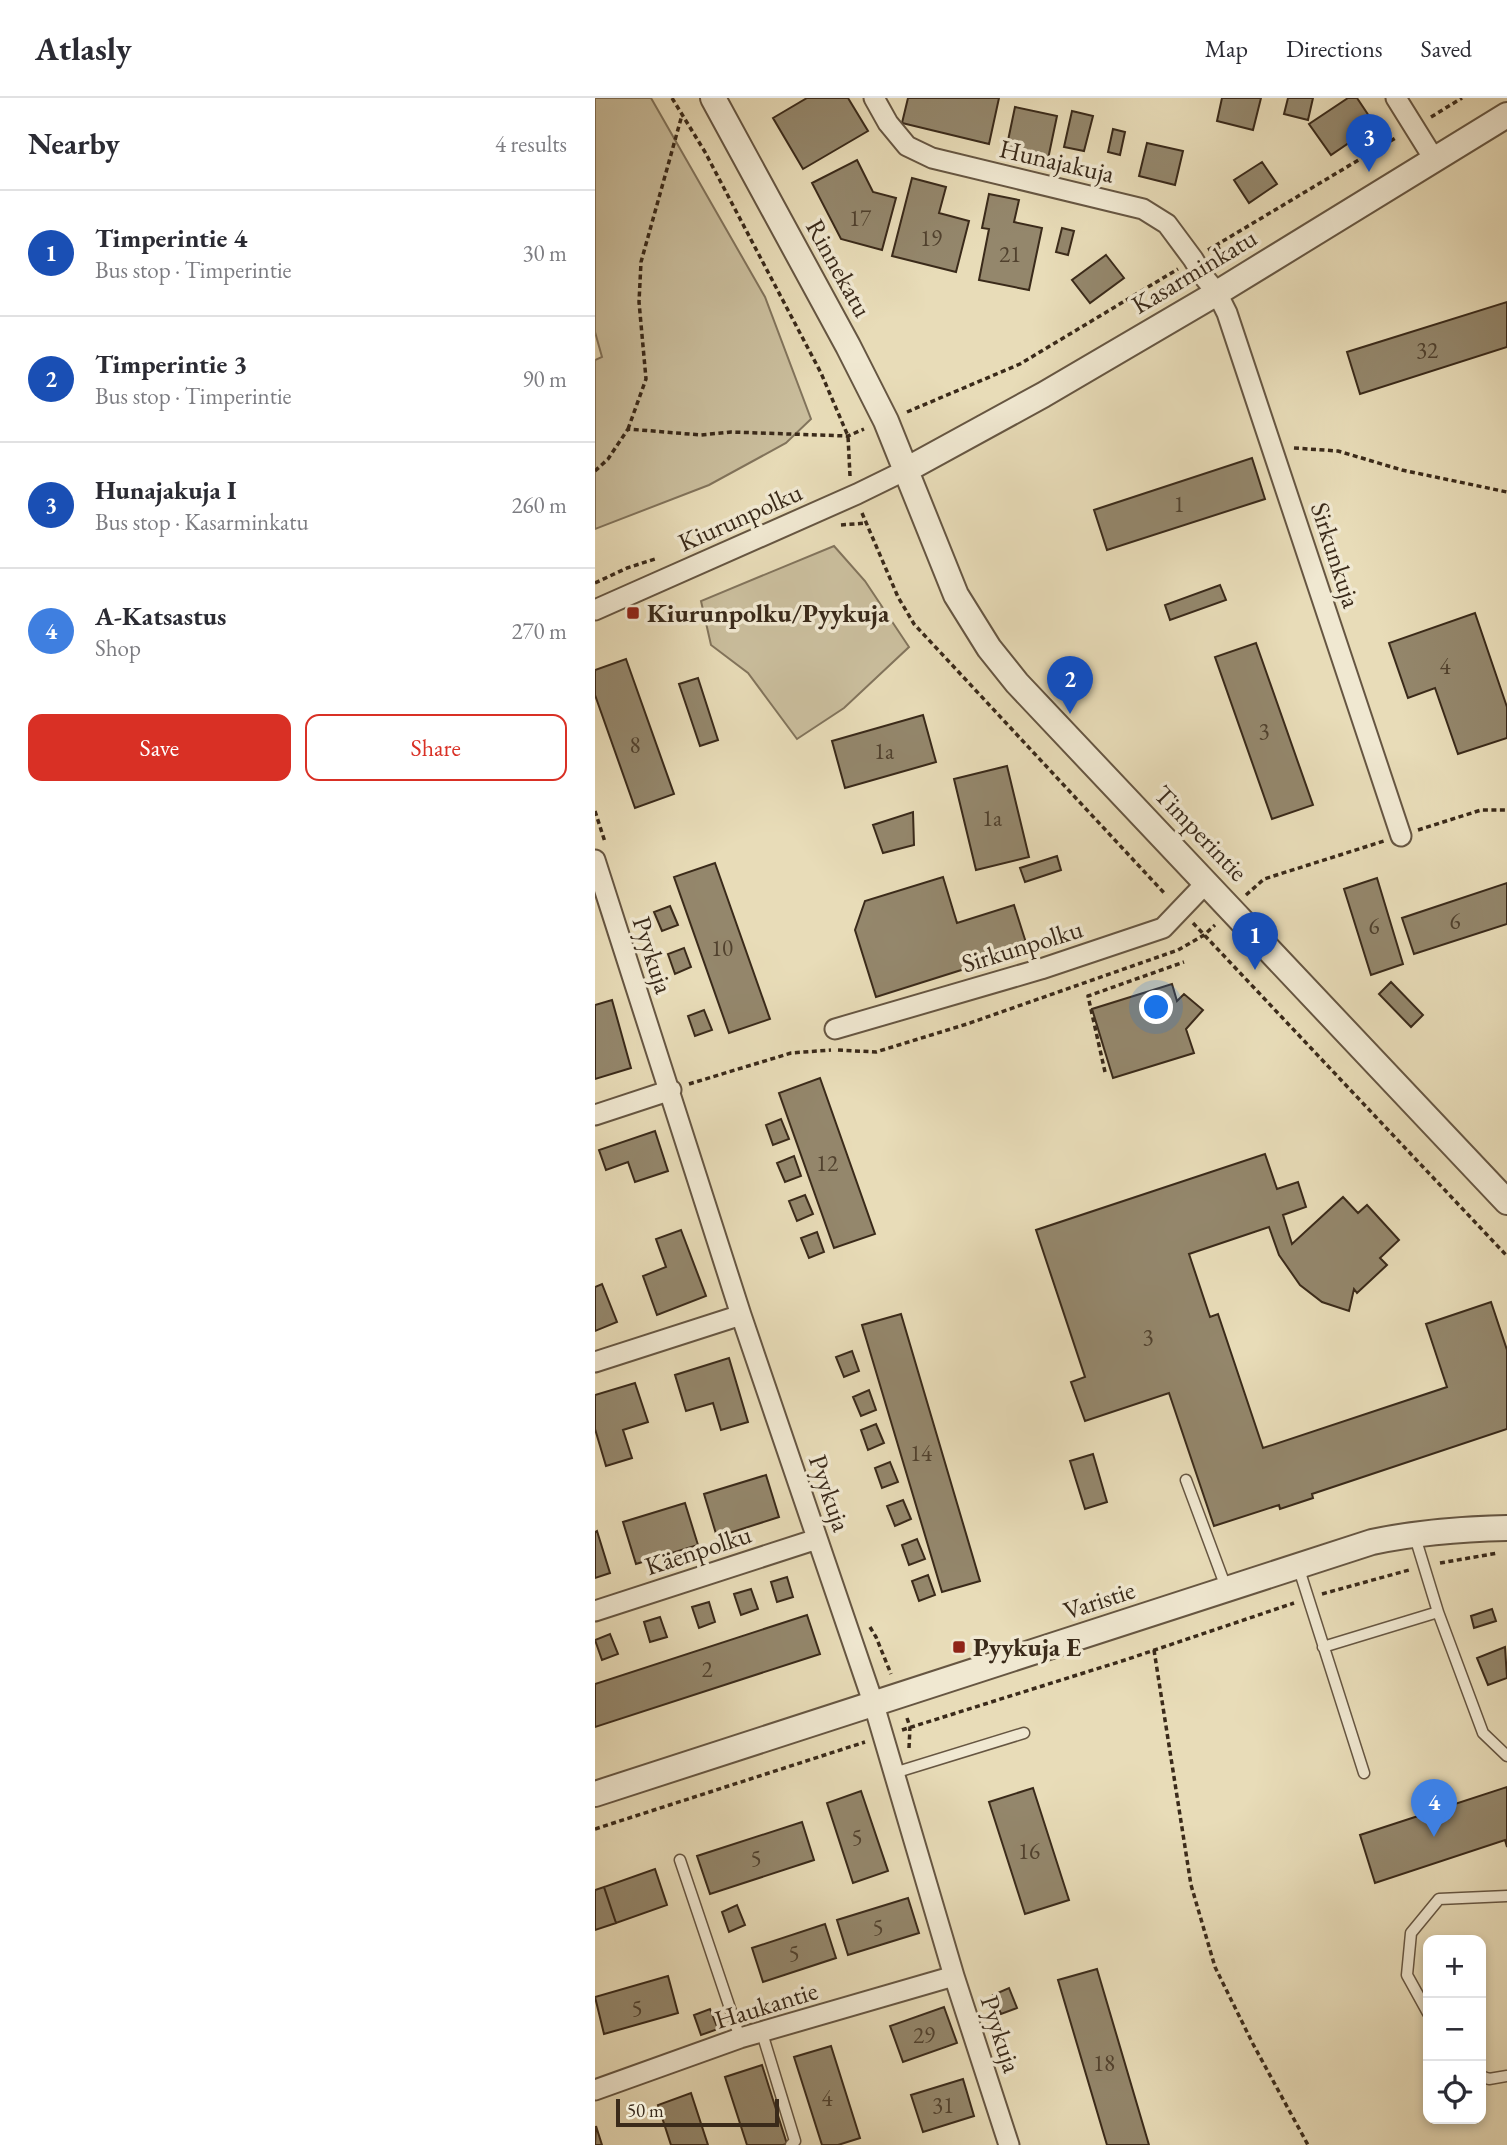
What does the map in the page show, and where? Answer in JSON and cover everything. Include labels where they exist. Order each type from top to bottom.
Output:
[{"type":"street","name":"Rinnekatu","points":[[713,98],[848,346],[886,421],[906,470]]},
{"type":"street","name":"Hunajakuja","points":[[874,98],[888,123],[907,146],[932,158],[1143,209],[1167,224],[1217,293]]},
{"type":"street","points":[[1396,98],[1434,159]]},
{"type":"street","name":"Kasarminkatu","points":[[906,470],[1043,395],[1217,293],[1507,115]]},
{"type":"street","name":"Sirkunkuja","points":[[1217,293],[1227,313],[1401,836]]},
{"type":"street","name":"Kiurunpolku","points":[[595,610],[906,470]]},
{"type":"street","name":"Timperintie","points":[[906,470],[956,594],[989,648],[1017,683],[1507,1202]]},
{"type":"street","name":"Pyykuja","points":[[596,866],[741,1315],[874,1705],[954,1976],[1009,2145]]},
{"type":"street","name":"Sirkunpolku","points":[[835,1029],[1041,969],[1163,928],[1206,883]]},
{"type":"street","points":[[595,1115],[670,1090]]},
{"type":"street","points":[[595,1362],[741,1315]]},
{"type":"street","name":"Varistie","points":[[595,1794],[1372,1542],[1414,1533],[1452,1529],[1507,1528]]},
{"type":"street","name":"Käenpolku","points":[[595,1611],[817,1539]]},
{"type":"street","name":"Haukantie","points":[[595,2090],[740,2038],[954,1976]]},
{"type":"lane","points":[[1186,1480],[1227,1590]]},
{"type":"lane","points":[[1414,1533],[1438,1612],[1483,1733],[1507,1756]]},
{"type":"lane","points":[[1298,1566],[1364,1773]]},
{"type":"lane","points":[[1323,1647],[1438,1612]]},
{"type":"lane","points":[[894,1773],[1024,1733]]},
{"type":"lane","points":[[680,1860],[740,2038]]},
{"type":"lane","points":[[1423,2004],[1407,1975],[1411,1933],[1439,1899],[1507,1896]]},
{"type":"lane","points":[[762,2033],[795,2141],[791,2145]]},
{"type":"lane","points":[[1486,2078],[1507,2076]]},
{"type":"path","points":[[628,429],[701,435],[731,432],[848,436],[886,421],[1020,364],[1462,98]]},
{"type":"path","points":[[595,471],[608,459],[628,429],[646,379],[639,302],[641,262],[682,114]]},
{"type":"path","points":[[1273,449],[1338,451],[1402,470],[1507,492]]},
{"type":"path","points":[[1205,934],[1264,879],[1481,810],[1507,810]]},
{"type":"path","points":[[1105,1072],[1088,996],[1184,962]]},
{"type":"path","points":[[595,1829],[1309,1598],[1424,1566],[1507,1552]]},
{"type":"path","points":[[1154,1650],[1191,1885],[1215,1967],[1308,2145]]},
{"type":"shaded area","points":[[595,98],[651,98],[765,297],[811,419],[786,443],[709,485],[595,529],[595,360],[602,357],[595,332]]},
{"type":"shaded area","points":[[834,546],[865,581],[909,647],[844,708],[797,739],[748,673],[711,645],[701,601]]},
{"type":"building","points":[[807,98],[848,98],[868,131],[803,169],[773,118]]},
{"type":"building","points":[[908,98],[999,98],[989,144],[902,123]]},
{"type":"building","points":[[1222,98],[1261,98],[1253,130],[1217,121]]},
{"type":"building","points":[[1288,98],[1313,98],[1308,120],[1284,114]]},
{"type":"building","points":[[1348,98],[1357,98],[1375,125],[1331,155],[1309,124]]},
{"type":"building","points":[[1015,107],[1057,116],[1048,159],[1006,150]]},
{"type":"building","points":[[1072,111],[1093,116],[1084,151],[1064,147]]},
{"type":"building","points":[[1113,129],[1125,132],[1120,155],[1108,152]]},
{"type":"building","points":[[1147,143],[1183,151],[1175,185],[1139,176]]},
{"type":"building","points":[[857,160],[873,192],[896,198],[882,250],[841,239],[812,183]]},
{"type":"building","points":[[1262,162],[1277,184],[1249,203],[1234,180]]},
{"type":"building","points":[[912,178],[946,187],[939,213],[969,221],[956,272],[892,256]]},
{"type":"building","points":[[989,194],[1019,200],[1014,222],[1042,228],[1029,290],[979,280],[989,229],[982,228]]},
{"type":"building","points":[[1062,228],[1074,231],[1068,255],[1056,252]]},
{"type":"building","points":[[1106,255],[1124,278],[1090,303],[1072,280]]},
{"type":"building","points":[[1507,302],[1507,347],[1360,394],[1347,352]]},
{"type":"building","points":[[1252,458],[1265,499],[1107,550],[1094,510]]},
{"type":"building","points":[[1220,585],[1226,600],[1170,620],[1165,605]]},
{"type":"building","points":[[1475,613],[1507,707],[1507,738],[1458,754],[1435,688],[1408,698],[1389,643]]},
{"type":"building","points":[[1256,643],[1313,805],[1272,819],[1215,657]]},
{"type":"building","points":[[626,659],[674,794],[635,808],[595,695],[595,670]]},
{"type":"building","points":[[698,678],[718,740],[700,746],[679,684]]},
{"type":"building","points":[[923,715],[936,762],[845,788],[832,741]]},
{"type":"building","points":[[1007,766],[1029,857],[976,870],[954,779]]},
{"type":"building","points":[[913,812],[914,845],[883,853],[873,825]]},
{"type":"building","points":[[1057,856],[1061,870],[1025,882],[1020,868]]},
{"type":"building","points":[[715,863],[770,1019],[729,1033],[674,877]]},
{"type":"building","points":[[943,877],[957,923],[1014,905],[1028,949],[876,997],[855,930],[865,901]]},
{"type":"building","points":[[1377,878],[1403,964],[1371,975],[1344,889]]},
{"type":"building","points":[[1507,883],[1507,924],[1414,954],[1402,918]]},
{"type":"building","points":[[670,906],[678,925],[662,931],[654,912]]},
{"type":"building","points":[[684,948],[691,967],[675,974],[668,954]]},
{"type":"building","points":[[1391,982],[1423,1015],[1411,1027],[1379,994]]},
{"type":"building","points":[[1172,984],[1177,1001],[1184,994],[1203,1010],[1186,1029],[1194,1053],[1113,1078],[1092,1009]]},
{"type":"building","points":[[612,1000],[631,1068],[595,1079],[595,1005]]},
{"type":"building","points":[[704,1010],[712,1030],[695,1036],[688,1016]]},
{"type":"building","points":[[820,1078],[875,1234],[834,1248],[779,1093]]},
{"type":"building","points":[[781,1119],[789,1139],[773,1145],[766,1125]]},
{"type":"building","points":[[655,1131],[668,1171],[635,1182],[628,1162],[606,1170],[599,1150]]},
{"type":"building","points":[[1265,1154],[1277,1189],[1298,1182],[1306,1207],[1283,1215],[1292,1244],[1343,1197],[1358,1213],[1367,1205],[1399,1240],[1380,1258],[1387,1265],[1357,1293],[1354,1289],[1349,1311],[1322,1302],[1300,1285],[1279,1255],[1269,1227],[1189,1254],[1210,1317],[1218,1314],[1263,1448],[1447,1387],[1426,1324],[1491,1302],[1507,1350],[1507,1429],[1312,1494],[1313,1498],[1280,1509],[1279,1505],[1214,1526],[1169,1393],[1085,1421],[1071,1382],[1085,1377],[1036,1230]]},
{"type":"building","points":[[794,1156],[801,1176],[785,1182],[777,1163]]},
{"type":"building","points":[[805,1195],[813,1214],[797,1221],[789,1201]]},
{"type":"building","points":[[681,1230],[706,1296],[657,1315],[643,1276],[666,1267],[656,1239]]},
{"type":"building","points":[[817,1232],[824,1252],[809,1258],[801,1238]]},
{"type":"building","points":[[602,1284],[617,1322],[595,1331],[595,1287]]},
{"type":"building","points":[[901,1314],[980,1581],[942,1592],[862,1325]]},
{"type":"building","points":[[852,1351],[859,1371],[844,1377],[836,1357]]},
{"type":"building","points":[[729,1358],[748,1422],[721,1430],[713,1403],[686,1411],[675,1375]]},
{"type":"building","points":[[635,1383],[648,1422],[623,1430],[632,1458],[606,1466],[595,1429],[595,1395]]},
{"type":"building","points":[[869,1390],[876,1410],[861,1416],[853,1397]]},
{"type":"building","points":[[876,1424],[884,1443],[868,1450],[861,1430]]},
{"type":"building","points":[[1093,1454],[1107,1502],[1085,1509],[1070,1461]]},
{"type":"building","points":[[890,1462],[898,1482],[882,1488],[875,1468]]},
{"type":"building","points":[[766,1475],[779,1517],[717,1537],[704,1494]]},
{"type":"building","points":[[903,1500],[911,1519],[895,1526],[887,1506]]},
{"type":"building","points":[[685,1503],[698,1545],[636,1564],[623,1522]]},
{"type":"building","points":[[597,1531],[610,1573],[595,1578],[595,1532]]},
{"type":"building","points":[[917,1539],[925,1559],[909,1565],[902,1545]]},
{"type":"building","points":[[928,1575],[935,1595],[919,1601],[912,1581]]},
{"type":"building","points":[[787,1577],[793,1597],[777,1602],[771,1582]]},
{"type":"building","points":[[751,1589],[758,1609],[741,1615],[734,1594]]},
{"type":"building","points":[[709,1602],[715,1622],[699,1628],[692,1607]]},
{"type":"building","points":[[1492,1609],[1496,1621],[1474,1628],[1471,1616]]},
{"type":"building","points":[[807,1615],[820,1654],[595,1727],[595,1684]]},
{"type":"building","points":[[660,1617],[667,1637],[650,1642],[644,1622]]},
{"type":"building","points":[[610,1634],[618,1654],[602,1660],[595,1640]]},
{"type":"building","points":[[1505,1647],[1507,1678],[1488,1685],[1477,1658]]},
{"type":"building","points":[[1507,1787],[1507,1847],[1505,1840],[1375,1883],[1360,1835]]},
{"type":"building","points":[[1033,1788],[1069,1900],[1025,1914],[989,1802]]},
{"type":"building","points":[[861,1791],[888,1871],[853,1883],[827,1803]]},
{"type":"building","points":[[802,1822],[814,1860],[710,1894],[697,1856]]},
{"type":"building","points":[[655,1869],[667,1905],[616,1923],[604,1887]]},
{"type":"building","points":[[604,1887],[616,1923],[595,1930],[595,1890]]},
{"type":"building","points":[[908,1898],[919,1933],[848,1955],[837,1920]]},
{"type":"building","points":[[737,1905],[745,1925],[729,1932],[722,1912]]},
{"type":"building","points":[[825,1924],[836,1958],[763,1982],[752,1948]]},
{"type":"building","points":[[1097,1969],[1149,2145],[1107,2145],[1058,1980]]},
{"type":"building","points":[[668,1976],[678,2013],[604,2034],[595,1997]]},
{"type":"building","points":[[1009,1988],[1017,2008],[1001,2014],[993,1995]]},
{"type":"building","points":[[944,2007],[957,2043],[903,2062],[890,2026]]},
{"type":"building","points":[[710,2009],[718,2029],[701,2035],[694,2015]]},
{"type":"building","points":[[831,2046],[860,2138],[838,2145],[822,2145],[794,2057]]},
{"type":"building","points":[[762,2065],[787,2144],[747,2145],[725,2077]]},
{"type":"building","points":[[963,2079],[974,2116],[923,2132],[911,2095]]},
{"type":"building","points":[[691,2093],[708,2145],[671,2145],[658,2105]]},
{"type":"building","points":[[596,2126],[602,2145],[595,2145]]},
{"type":"place","name":"Hunajakuja I","points":[[1369,172]]},
{"type":"place","name":"Kiurunpolku/Pyykuja","points":[[633,613]]},
{"type":"place","name":"Timperintie 3","points":[[1070,714]]},
{"type":"place","name":"Timperintie 4","points":[[1255,970]]},
{"type":"place","name":"Pyykuja E","points":[[959,1647]]},
{"type":"place","name":"A-Katsastus","points":[[1434,1837]]}]
